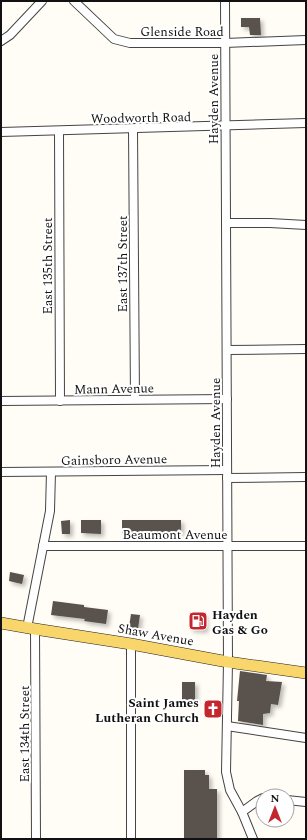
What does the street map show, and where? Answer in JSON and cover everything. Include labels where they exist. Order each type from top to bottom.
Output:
[{"type":"main road","name":"Shaw Avenue","points":[[1,623],[131,644],[228,662],[306,673]]},
{"type":"street","points":[[1,41],[10,35],[42,1]]},
{"type":"street","name":"Glenside Road","points":[[74,1],[114,39],[130,43],[225,43],[306,40]]},
{"type":"street","name":"Hayden Avenue","points":[[225,1],[228,546],[226,772],[230,790],[242,812],[253,839]]},
{"type":"street","name":"Woodworth Road","points":[[1,132],[306,123]]},
{"type":"street","name":"East 137th Street","points":[[133,129],[135,399]]},
{"type":"street","name":"East 135th Street","points":[[59,131],[60,401]]},
{"type":"street","points":[[226,223],[306,225]]},
{"type":"street","points":[[227,350],[306,349]]},
{"type":"street","name":"Mann Avenue","points":[[1,401],[227,399]]},
{"type":"street","name":"Gainsboro Avenue","points":[[1,472],[227,474],[306,477]]},
{"type":"street","name":"East 134th Street","points":[[36,839],[31,628],[43,546],[50,511],[51,472]]},
{"type":"street","name":"Beaumont Avenue","points":[[43,546],[306,546]]},
{"type":"street","points":[[131,644],[131,839]]},
{"type":"street","points":[[227,726],[306,738]]},
{"type":"street","points":[[295,801],[306,802]]},
{"type":"street","points":[[242,812],[255,802]]},
{"type":"building","points":[[241,18],[260,18],[261,35],[250,35],[249,27],[241,27]]},
{"type":"building","points":[[70,520],[70,534],[62,534],[61,521]]},
{"type":"building","points":[[81,520],[101,520],[101,534],[81,533]]},
{"type":"building","points":[[122,520],[181,520],[181,533],[122,533]]},
{"type":"building","points":[[10,572],[24,575],[22,584],[9,581]]},
{"type":"building","points":[[53,601],[108,610],[106,624],[84,621],[85,619],[51,615]]},
{"type":"building","name":"Hayden Gas & Go","points":[[190,613],[205,614],[205,630],[190,629]]},
{"type":"building","points":[[131,614],[140,615],[138,629],[129,627]]},
{"type":"building","points":[[240,671],[267,675],[266,681],[282,682],[278,705],[271,704],[270,713],[263,714],[263,725],[238,721],[239,701],[237,701]]},
{"type":"building","points":[[182,682],[195,682],[195,702],[182,702]]},
{"type":"building","points":[[184,770],[205,770],[205,775],[209,775],[209,789],[217,789],[217,839],[184,839]]},
{"type":"place","name":"Hayden Gas & Go","points":[[198,621]]},
{"type":"place","name":"Saint James Lutheran Church","points":[[213,709]]}]
